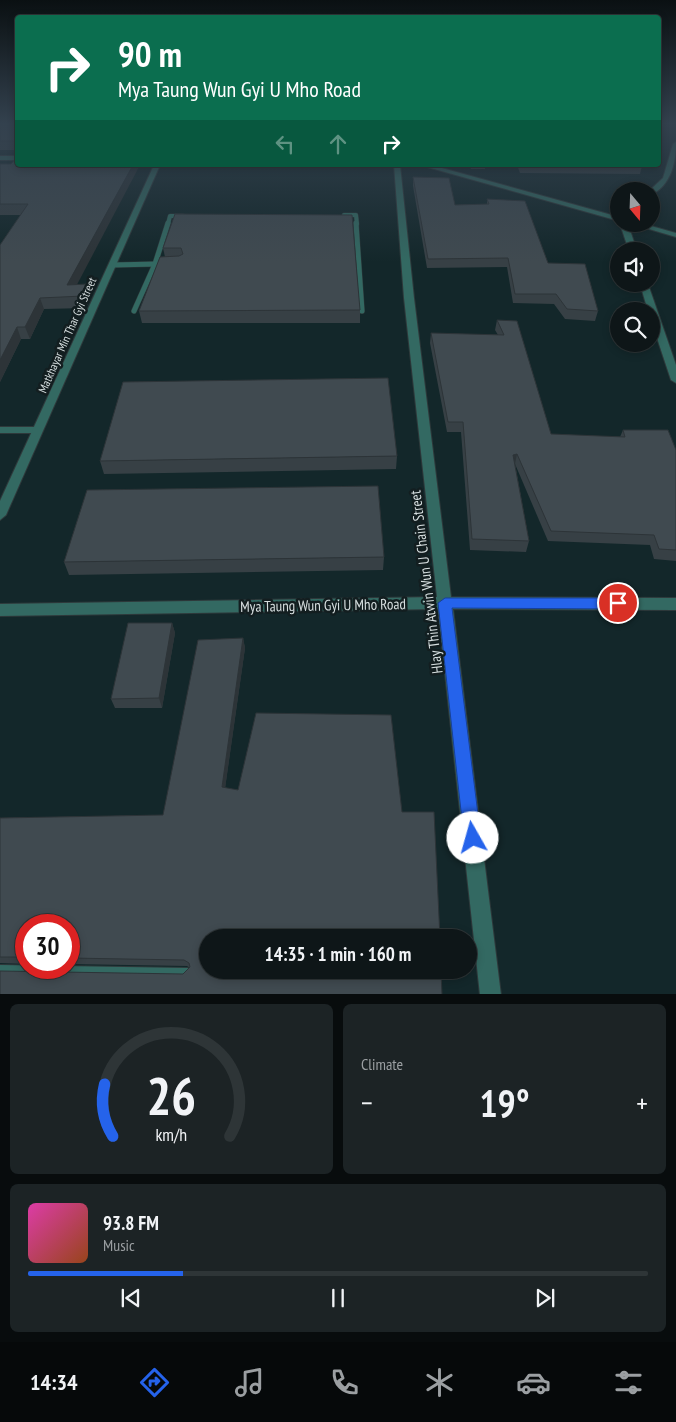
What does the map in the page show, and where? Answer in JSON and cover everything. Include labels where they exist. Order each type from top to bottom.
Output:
[{"type":"street","name":"Matkhayar Min Thar Gyi Street","points":[[0,515],[155,168]]},
{"type":"street","name":"Hlay Thin Atwin Wun U Chain Street","points":[[397,168],[409,298],[491,994]]},
{"type":"street","points":[[435,168],[610,217]]},
{"type":"street","points":[[660,185],[666,179],[669,168]]},
{"type":"street","points":[[660,231],[676,235]]},
{"type":"street","points":[[647,292],[676,380]]},
{"type":"street","name":"Mya Taung Wun Gyi U Mho Road","points":[[0,610],[445,603],[676,604]]},
{"type":"lane","points":[[336,215],[356,215],[362,311]]},
{"type":"lane","points":[[134,311],[155,264],[170,216],[190,216]]},
{"type":"lane","points":[[112,265],[164,264]]},
{"type":"lane","points":[[0,430],[38,430]]},
{"type":"lane","points":[[0,970],[187,973]]},
{"type":"shaded area","points":[[0,168],[676,168],[676,994],[0,994]]},
{"type":"building","points":[[0,168],[131,168],[67,285],[88,284],[83,296],[40,298],[25,327],[17,327],[0,360],[0,245],[28,204],[0,204]]},
{"type":"building","points":[[413,177],[449,178],[455,205],[489,204],[487,199],[525,201],[548,263],[585,264],[598,311],[567,309],[556,294],[515,294],[508,258],[428,259]]},
{"type":"building","points":[[175,214],[352,215],[360,310],[139,311],[160,257],[183,254],[181,248],[163,248]]},
{"type":"building","points":[[497,320],[517,321],[551,434],[625,437],[623,430],[668,430],[676,450],[676,550],[659,549],[654,535],[551,531],[517,454],[513,455],[529,541],[472,539],[463,422],[448,422],[431,333],[504,335]]},
{"type":"building","points":[[388,378],[397,456],[100,461],[123,382]]},
{"type":"building","points":[[378,486],[384,557],[64,562],[87,490]]},
{"type":"building","points":[[128,623],[172,623],[159,698],[111,699]]},
{"type":"building","points":[[243,638],[222,787],[238,790],[256,713],[391,715],[402,812],[434,812],[440,929],[199,929],[199,979],[441,979],[442,994],[0,994],[0,971],[15,971],[15,979],[80,979],[80,972],[183,974],[190,967],[189,963],[184,960],[80,958],[80,914],[15,914],[15,957],[0,957],[0,818],[163,815],[198,640]]},
{"type":"route","points":[[473,838],[445,603],[618,603]]}]
